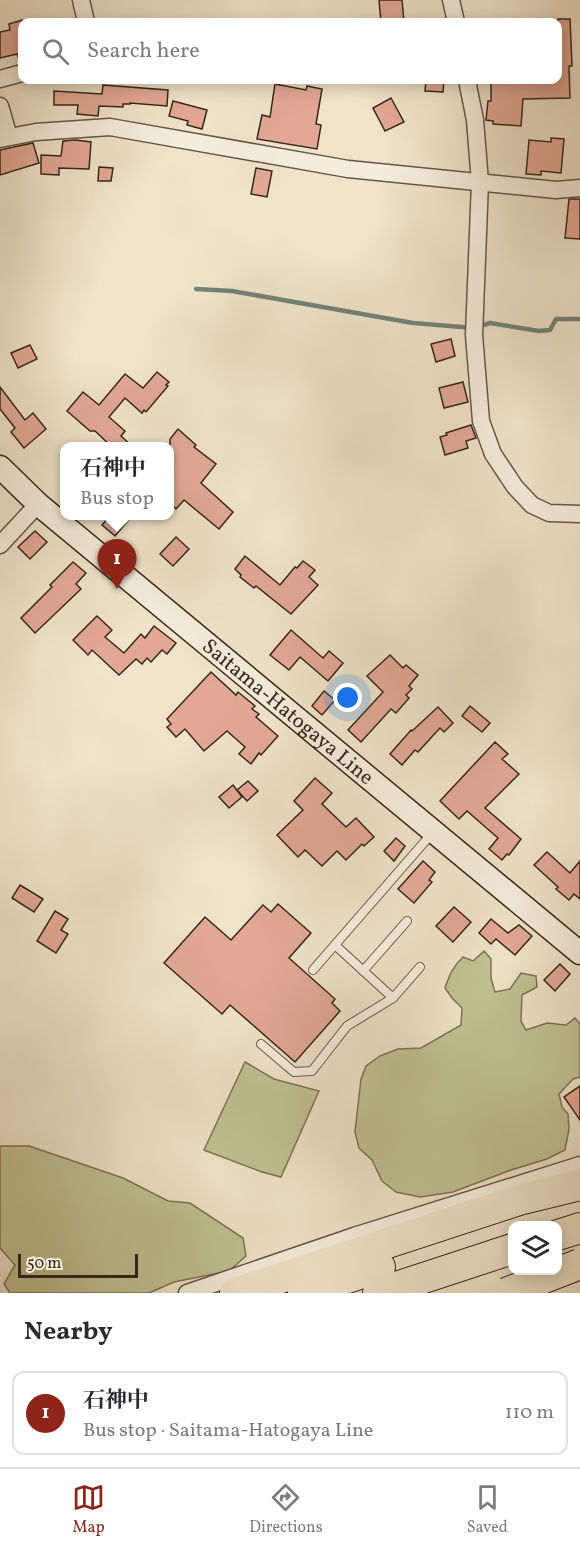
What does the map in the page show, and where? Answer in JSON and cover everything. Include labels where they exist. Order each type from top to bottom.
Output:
[{"type":"highway","points":[[235,1293],[519,1200],[580,1185]]},
{"type":"highway","points":[[303,1293],[580,1199]]},
{"type":"highway","points":[[562,1234],[580,1228]]},
{"type":"highway","points":[[378,1293],[508,1251]]},
{"type":"highway","points":[[506,1293],[572,1260]]},
{"type":"highway","points":[[443,1293],[508,1272]]},
{"type":"main road","name":"Saitama-Hatogaya Line","points":[[0,467],[38,504],[580,953]]},
{"type":"street","points":[[81,0],[85,18]]},
{"type":"street","points":[[451,0],[455,18]]},
{"type":"street","points":[[0,79],[18,74]]},
{"type":"street","points":[[468,84],[475,120],[480,182],[474,335],[481,421],[493,454],[515,487],[532,505],[549,513],[580,514]]},
{"type":"street","points":[[0,106],[4,138],[36,132],[110,127],[348,169],[556,190],[580,188]]},
{"type":"street","points":[[0,545],[38,504]]},
{"type":"street","points":[[187,1293],[354,1236],[580,1165]]},
{"type":"street","points":[[544,1293],[557,1282],[572,1260]]},
{"type":"lane","points":[[313,970],[434,831]]},
{"type":"lane","points":[[363,971],[407,921]]},
{"type":"lane","points":[[335,945],[393,998]]},
{"type":"lane","points":[[261,1044],[294,1072],[312,1071],[347,1026],[393,998],[420,968]]},
{"type":"green space","points":[[484,951],[491,959],[491,978],[495,992],[510,989],[521,973],[536,976],[537,987],[522,995],[521,1021],[526,1030],[547,1023],[566,1025],[575,1018],[580,1024],[580,1077],[573,1079],[559,1094],[562,1107],[568,1114],[569,1129],[565,1150],[547,1159],[453,1192],[420,1197],[396,1192],[382,1181],[372,1160],[359,1148],[355,1132],[361,1079],[366,1066],[380,1056],[398,1049],[421,1048],[461,1025],[462,1008],[445,988],[452,971],[463,957],[473,961]]},
{"type":"green space","points":[[245,1062],[274,1079],[319,1091],[281,1177],[204,1150]]},
{"type":"green space","points":[[0,1146],[29,1146],[123,1178],[168,1201],[190,1203],[243,1238],[246,1256],[229,1271],[174,1282],[149,1293],[10,1293],[4,1284],[15,1265],[0,1248]]},
{"type":"building","points":[[379,0],[402,0],[404,18],[381,18]]},
{"type":"building","points":[[562,19],[570,19],[572,66],[569,66],[570,98],[523,99],[521,126],[493,124],[493,121],[486,120],[488,101],[491,101],[491,84],[562,84]]},
{"type":"building","points":[[18,21],[18,56],[17,54],[0,58],[0,32],[10,30],[9,24]]},
{"type":"building","points":[[275,84],[306,90],[307,86],[322,89],[316,124],[321,125],[317,149],[257,139],[262,115],[270,117]]},
{"type":"building","points":[[426,84],[444,84],[443,92],[425,91]]},
{"type":"building","points":[[103,85],[168,90],[167,106],[130,103],[123,104],[123,107],[99,106],[98,116],[77,114],[78,105],[54,105],[54,91],[102,94]]},
{"type":"building","points":[[391,98],[404,122],[385,131],[373,108]]},
{"type":"building","points":[[173,101],[207,110],[202,129],[187,125],[188,121],[169,116]]},
{"type":"building","points":[[551,138],[564,139],[561,173],[541,171],[541,175],[526,174],[529,140],[551,142]]},
{"type":"building","points":[[63,141],[91,142],[89,169],[59,168],[59,175],[41,174],[41,155],[61,156]]},
{"type":"building","points":[[33,143],[39,163],[0,175],[0,150]]},
{"type":"building","points":[[99,167],[113,168],[111,181],[98,181]]},
{"type":"building","points":[[256,168],[272,171],[267,197],[251,194]]},
{"type":"building","points":[[569,199],[580,199],[580,239],[565,238]]},
{"type":"building","points":[[451,339],[455,356],[436,362],[431,344]]},
{"type":"building","points":[[30,345],[37,359],[18,368],[11,353]]},
{"type":"building","points":[[157,372],[169,382],[146,412],[144,410],[142,413],[125,398],[109,417],[125,431],[121,436],[128,442],[107,442],[67,411],[83,392],[99,405],[125,374],[143,388]]},
{"type":"building","points":[[463,382],[468,402],[444,408],[439,388]]},
{"type":"building","points":[[0,387],[25,420],[33,413],[46,429],[24,448],[11,432],[15,428],[0,409]]},
{"type":"building","points":[[471,425],[476,438],[466,441],[468,448],[445,455],[440,437]]},
{"type":"building","points":[[178,429],[196,445],[194,447],[216,464],[201,483],[233,512],[219,529],[184,500],[176,509],[174,507],[174,442],[170,442]]},
{"type":"building","points":[[106,520],[129,520],[115,536],[102,525]]},
{"type":"building","points":[[35,531],[47,542],[30,559],[18,547]]},
{"type":"building","points":[[176,537],[189,549],[173,566],[160,554]]},
{"type":"building","points":[[245,556],[280,585],[303,561],[315,570],[309,577],[318,585],[291,614],[256,586],[254,588],[240,577],[241,575],[235,569]]},
{"type":"building","points":[[73,562],[86,573],[76,584],[81,589],[35,633],[21,618]]},
{"type":"building","points":[[97,616],[112,630],[105,637],[124,653],[141,634],[145,638],[154,626],[176,643],[167,654],[162,650],[151,662],[147,658],[142,664],[136,659],[119,675],[92,650],[88,655],[73,640]]},
{"type":"building","points":[[291,630],[323,658],[329,651],[343,663],[328,681],[300,657],[289,670],[270,655]]},
{"type":"building","points":[[390,655],[403,668],[406,665],[418,675],[409,686],[412,689],[406,695],[409,698],[396,713],[391,709],[361,742],[348,730],[383,692],[367,676]]},
{"type":"building","points":[[211,672],[236,695],[238,692],[255,706],[252,709],[259,714],[256,717],[278,736],[261,755],[259,753],[251,764],[239,754],[245,747],[227,731],[204,751],[185,729],[176,737],[167,727],[171,724],[167,719]]},
{"type":"building","points":[[324,691],[335,700],[322,715],[312,706]]},
{"type":"building","points":[[470,706],[490,723],[482,732],[462,716]]},
{"type":"building","points":[[438,707],[453,723],[444,732],[440,728],[418,752],[415,750],[402,765],[390,754],[411,730]]},
{"type":"building","points":[[495,742],[508,754],[502,759],[519,774],[485,808],[521,839],[509,855],[507,854],[502,860],[489,849],[498,838],[467,811],[459,819],[440,801]]},
{"type":"building","points":[[315,778],[332,793],[322,804],[346,827],[356,818],[374,837],[364,846],[362,844],[346,860],[337,851],[322,866],[305,850],[298,857],[277,835],[303,810],[294,801]]},
{"type":"building","points":[[248,781],[258,791],[247,801],[237,790]]},
{"type":"building","points":[[233,785],[242,797],[229,808],[219,797]]},
{"type":"building","points":[[396,838],[405,846],[394,861],[384,851]]},
{"type":"building","points":[[547,852],[570,873],[580,861],[580,899],[574,894],[569,900],[534,865]]},
{"type":"building","points":[[423,861],[435,872],[429,880],[432,882],[414,903],[398,889]]},
{"type":"building","points":[[20,885],[43,899],[34,912],[12,898]]},
{"type":"building","points":[[278,904],[311,933],[289,958],[335,999],[332,1003],[340,1011],[295,1062],[230,1005],[222,1014],[164,963],[205,917],[231,940],[263,905],[271,912]]},
{"type":"building","points":[[454,907],[471,922],[453,942],[436,926]]},
{"type":"building","points":[[55,911],[68,919],[61,930],[68,934],[56,953],[37,941]]},
{"type":"building","points":[[491,919],[508,933],[519,925],[532,936],[515,955],[496,939],[491,944],[479,933]]},
{"type":"building","points":[[560,964],[570,974],[555,991],[544,980]]},
{"type":"building","points":[[580,1086],[580,1120],[564,1097]]},
{"type":"waterway","points":[[196,289],[232,291],[413,323],[474,328],[490,323],[539,331],[550,330],[556,319],[580,319]]},
{"type":"place","name":"石神中","points":[[117,589]]}]
